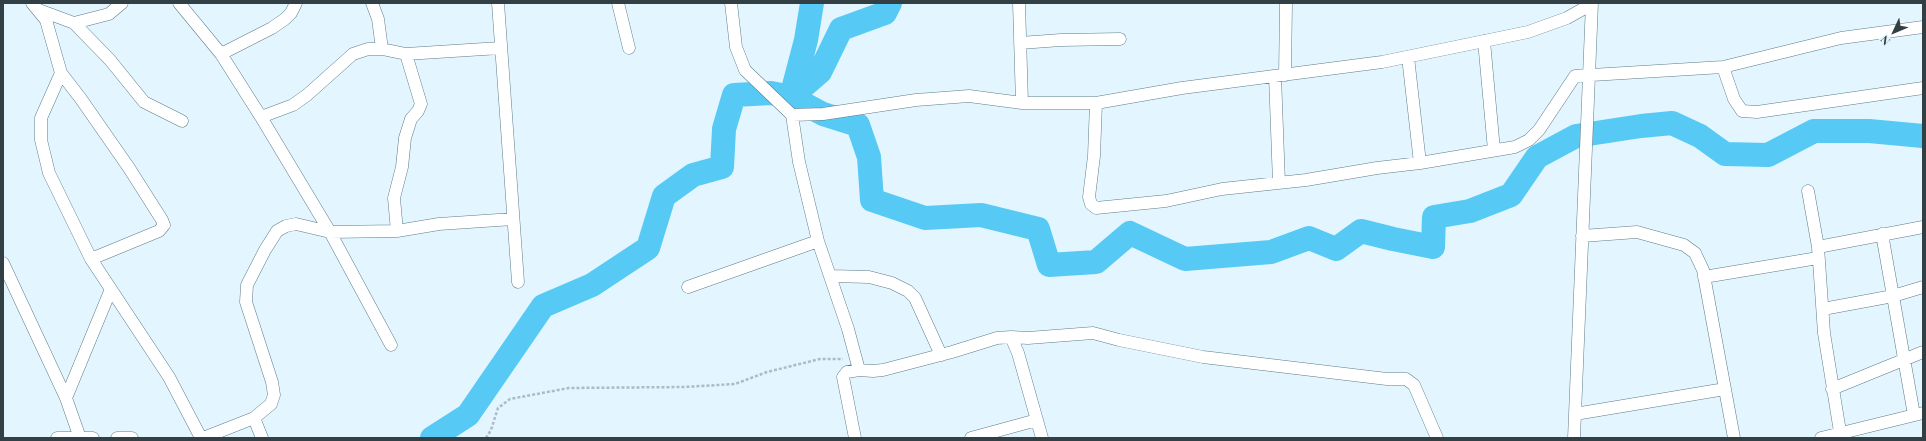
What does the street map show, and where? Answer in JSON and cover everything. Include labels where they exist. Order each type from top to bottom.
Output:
[{"type":"street","points":[[74,24],[110,14],[122,3]]},
{"type":"street","points":[[179,3],[221,54],[261,117],[330,232],[391,345]]},
{"type":"street","points":[[221,54],[272,28],[291,13],[296,3]]},
{"type":"street","points":[[372,3],[378,18],[382,49]]},
{"type":"street","points":[[498,3],[500,48],[518,282]]},
{"type":"street","points":[[618,3],[629,48]]},
{"type":"street","points":[[731,3],[736,47],[745,70],[792,115],[799,162],[818,241],[858,365]]},
{"type":"street","points":[[1019,3],[1022,103]]},
{"type":"street","points":[[1279,183],[1280,76],[1286,3]]},
{"type":"street","points":[[792,115],[823,114],[916,100],[969,96],[1022,103],[1096,103],[1182,88],[1280,76],[1408,57],[1528,32],[1567,18],[1583,9],[1587,3]]},
{"type":"street","points":[[1574,438],[1592,3]]},
{"type":"street","points":[[34,5],[74,24],[110,60],[144,102],[182,121]]},
{"type":"street","points":[[34,5],[46,20],[61,73],[129,168],[162,220],[164,226],[159,231],[91,259]]},
{"type":"street","points":[[1096,103],[1094,156],[1089,197],[1091,204],[1096,208],[1166,201],[1222,189],[1306,180],[1515,147],[1529,140],[1539,130],[1575,76],[1723,67],[1841,38],[1923,27]]},
{"type":"street","points":[[1020,43],[1061,40],[1120,39]]},
{"type":"street","points":[[1484,41],[1494,150]]},
{"type":"street","points":[[261,117],[293,104],[307,95],[353,54],[368,49],[382,49],[406,54],[500,48]]},
{"type":"street","points":[[398,231],[394,198],[401,174],[405,138],[411,119],[418,111],[421,104],[406,54]]},
{"type":"street","points":[[1408,57],[1420,163]]},
{"type":"street","points":[[1723,67],[1734,99],[1742,111],[1758,112],[1923,88]]},
{"type":"street","points":[[61,73],[41,118],[41,140],[48,173],[91,259],[110,290],[142,334],[169,377],[202,438],[254,418],[271,404],[274,395],[272,382],[246,302],[247,284],[277,231],[286,226],[296,224],[330,232],[398,231],[439,224],[513,219]]},
{"type":"street","points":[[1808,192],[1818,253],[1832,389],[1841,436]]},
{"type":"street","points":[[1704,277],[1818,253],[1882,234],[1923,227]]},
{"type":"street","points":[[1582,236],[1637,232],[1684,244],[1695,253],[1700,260],[1704,277],[1734,438]]},
{"type":"street","points":[[1821,438],[1841,436],[1919,414],[1904,360],[1882,234]]},
{"type":"street","points":[[688,287],[818,241]]},
{"type":"street","points":[[3,263],[66,398],[80,438]]},
{"type":"street","points":[[830,276],[870,277],[892,283],[908,290],[915,298],[941,355]]},
{"type":"street","points":[[1823,309],[1893,296],[1923,287]]},
{"type":"street","points":[[66,398],[110,290]]},
{"type":"street","points":[[858,365],[873,371],[883,370],[941,355],[997,338],[1028,338],[1093,333],[1119,340],[1203,357],[1406,380],[1414,385],[1437,438]]},
{"type":"street","points":[[1011,337],[1018,353],[1042,438]]},
{"type":"street","points":[[1832,389],[1923,352]]},
{"type":"street","points":[[854,438],[843,377],[847,372],[858,365]]},
{"type":"street","points":[[1575,414],[1725,389]]},
{"type":"street","points":[[254,418],[262,438]]},
{"type":"street","points":[[971,438],[1037,420]]},
{"type":"street","points":[[57,438],[93,438]]},
{"type":"path","points":[[486,438],[491,430],[498,408],[510,399],[569,388],[684,387],[735,384],[767,372],[820,359],[858,365]]},
{"type":"waterway","points":[[791,97],[806,40],[812,3]]},
{"type":"waterway","points":[[791,97],[820,72],[841,29],[885,13],[890,3]]},
{"type":"waterway","points":[[432,438],[468,415],[543,306],[592,285],[648,248],[664,196],[693,175],[722,167],[724,129],[734,95],[771,93],[791,97],[823,114],[858,125],[869,157],[872,200],[925,218],[981,215],[1038,229],[1049,265],[1096,262],[1130,233],[1185,259],[1271,252],[1309,238],[1336,249],[1361,231],[1433,247],[1434,217],[1470,211],[1511,195],[1537,157],[1576,136],[1641,126],[1672,123],[1700,136],[1725,154],[1768,155],[1814,131],[1869,131],[1923,136]]}]
